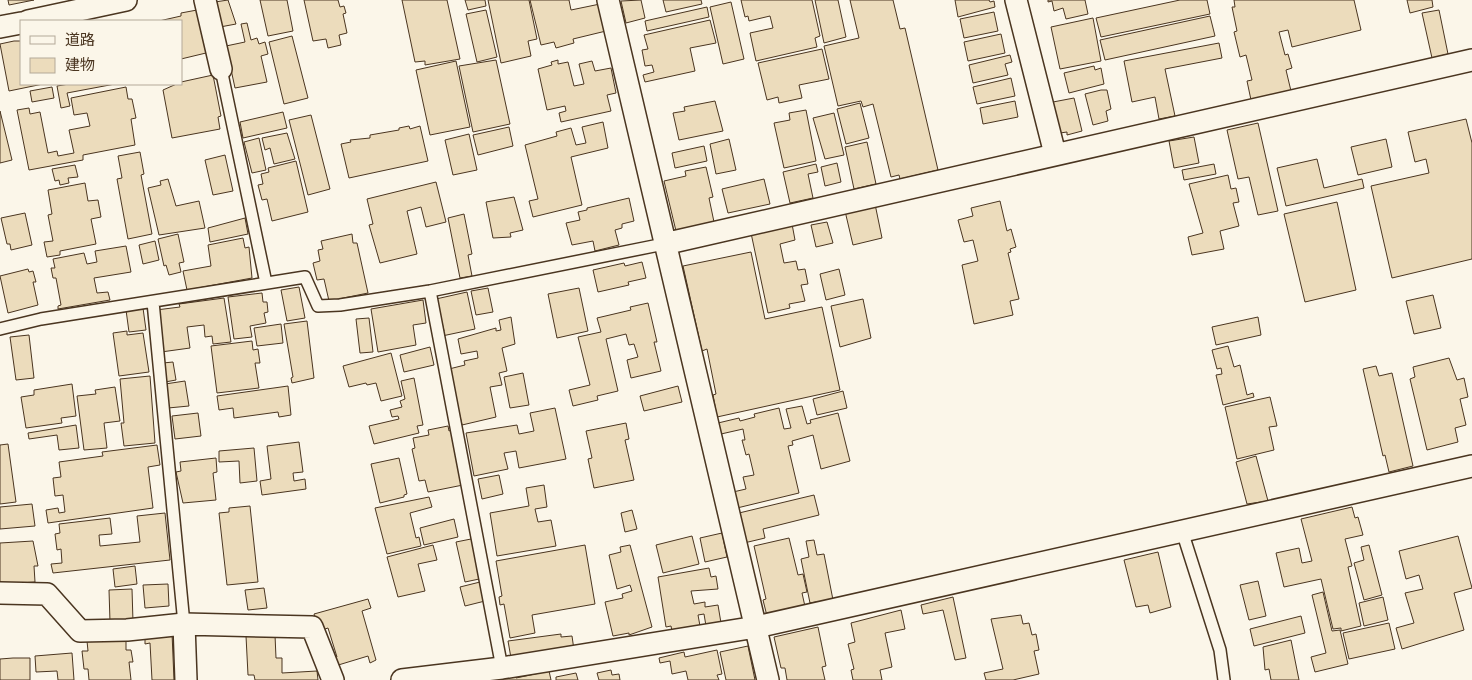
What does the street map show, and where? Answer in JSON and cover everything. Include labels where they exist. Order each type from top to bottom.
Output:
[{"type":"street","points":[[33,20],[126,0]]},
{"type":"street","points":[[205,0],[221,69]]},
{"type":"street","points":[[608,0],[768,680]]},
{"type":"street","points":[[1016,0],[1055,154]]},
{"type":"street","points":[[0,27],[20,23]]},
{"type":"street","points":[[664,244],[1055,154],[1306,100],[1472,60]]},
{"type":"street","points":[[402,680],[502,668],[756,627],[1472,466]]},
{"type":"street","points":[[0,593],[47,594],[80,631],[127,630],[184,624],[312,627],[333,680]]},
{"type":"street","points":[[184,624],[186,680]]},
{"type":"lane","points":[[221,69],[266,283]]},
{"type":"lane","points":[[0,328],[41,319],[305,277],[318,306],[340,305],[430,291],[664,244]]},
{"type":"lane","points":[[430,291],[502,668]]},
{"type":"lane","points":[[153,302],[184,624]]},
{"type":"lane","points":[[1182,531],[1220,650],[1224,680]]},
{"type":"building","points":[[8,0],[34,0],[9,5]]},
{"type":"building","points":[[228,0],[236,24],[220,27],[215,2]]},
{"type":"building","points":[[260,0],[287,0],[293,31],[268,36]]},
{"type":"building","points":[[304,0],[338,0],[340,7],[344,6],[346,13],[343,14],[347,33],[339,35],[341,45],[328,48],[326,39],[313,41]]},
{"type":"building","points":[[402,0],[447,0],[460,59],[425,65],[425,61],[415,62]]},
{"type":"building","points":[[465,0],[485,0],[486,6],[468,10]]},
{"type":"building","points":[[488,0],[529,0],[537,39],[528,41],[531,56],[501,63]]},
{"type":"building","points":[[530,0],[569,0],[571,10],[600,4],[606,31],[573,39],[574,43],[556,48],[554,42],[541,45]]},
{"type":"building","points":[[641,0],[645,18],[626,23],[621,1]]},
{"type":"building","points":[[663,0],[701,0],[702,4],[666,12]]},
{"type":"building","points":[[741,0],[812,0],[820,36],[815,38],[817,47],[756,61],[750,33],[773,28],[770,16],[749,21],[748,16],[745,17]]},
{"type":"building","points":[[815,0],[838,0],[846,37],[824,43]]},
{"type":"building","points":[[850,0],[893,0],[900,29],[905,28],[938,170],[900,179],[899,175],[891,177],[873,104],[863,107],[861,101],[838,106],[824,46],[859,38]]},
{"type":"building","points":[[955,0],[989,0],[990,2],[994,1],[995,7],[958,17]]},
{"type":"building","points":[[1048,0],[1085,0],[1088,14],[1066,19],[1063,8],[1054,11],[1052,1],[1048,2]]},
{"type":"building","points":[[1180,0],[1207,0],[1210,14],[1101,37],[1096,18]]},
{"type":"building","points":[[1234,0],[1354,0],[1361,30],[1292,47],[1288,30],[1279,32],[1285,55],[1288,54],[1292,68],[1286,70],[1291,91],[1251,100],[1247,81],[1252,80],[1246,55],[1240,57],[1234,32],[1237,31],[1232,7],[1235,7]]},
{"type":"building","points":[[1407,0],[1432,0],[1433,7],[1410,13]]},
{"type":"building","points":[[731,2],[744,59],[723,64],[710,7]]},
{"type":"building","points":[[707,7],[709,17],[647,31],[645,21]]},
{"type":"building","points":[[197,10],[206,53],[182,59],[182,20],[163,20],[181,16],[181,13]]},
{"type":"building","points":[[486,10],[497,57],[477,62],[466,14]]},
{"type":"building","points":[[1439,10],[1448,54],[1432,58],[1422,13]]},
{"type":"building","points":[[994,12],[998,31],[964,38],[960,19]]},
{"type":"building","points":[[1210,16],[1215,36],[1105,60],[1100,40]]},
{"type":"building","points":[[1093,18],[1101,61],[1060,69],[1051,27]]},
{"type":"building","points":[[710,20],[716,43],[690,48],[695,71],[645,82],[643,75],[654,72],[652,65],[645,66],[642,50],[648,49],[644,35]]},
{"type":"building","points":[[247,23],[251,40],[257,38],[259,44],[265,42],[268,54],[261,56],[267,82],[235,88],[226,46],[245,42],[241,24]]},
{"type":"building","points":[[1001,34],[1005,53],[968,61],[964,42]]},
{"type":"building","points":[[292,36],[308,98],[284,104],[269,42]]},
{"type":"building","points":[[20,41],[20,85],[38,85],[9,91],[0,44]]},
{"type":"building","points":[[1219,43],[1222,58],[1165,69],[1175,116],[1159,119],[1155,97],[1132,102],[1124,61]]},
{"type":"building","points":[[822,49],[829,79],[799,85],[802,98],[779,103],[778,97],[767,100],[758,63]]},
{"type":"building","points":[[1010,55],[1012,62],[1005,64],[1008,75],[973,83],[969,65]]},
{"type":"building","points":[[496,60],[510,124],[473,132],[459,66]]},
{"type":"building","points":[[558,60],[558,64],[568,62],[574,86],[584,84],[579,64],[592,61],[595,71],[611,68],[616,93],[607,95],[611,111],[561,122],[559,113],[566,111],[565,106],[547,110],[538,69],[552,65],[551,62]]},
{"type":"building","points":[[456,61],[470,127],[430,135],[416,70]]},
{"type":"building","points":[[1094,66],[1095,70],[1101,68],[1104,84],[1069,93],[1064,73]]},
{"type":"building","points":[[213,75],[221,116],[218,117],[220,129],[172,138],[163,90],[174,85],[182,85],[182,82]]},
{"type":"building","points":[[1011,78],[1015,96],[977,104],[973,87]]},
{"type":"building","points":[[110,85],[67,93],[70,106],[61,108],[57,86]]},
{"type":"building","points":[[52,87],[54,98],[32,102],[30,91]]},
{"type":"building","points":[[126,87],[128,99],[132,99],[136,118],[131,119],[135,145],[83,155],[83,160],[29,170],[17,110],[29,108],[30,114],[40,112],[48,153],[57,151],[58,156],[74,153],[69,130],[90,126],[87,113],[74,115],[71,98]]},
{"type":"building","points":[[1107,90],[1111,109],[1106,111],[1108,121],[1093,125],[1085,94]]},
{"type":"building","points":[[1074,98],[1082,131],[1067,135],[1067,132],[1060,133],[1053,102]]},
{"type":"building","points":[[715,101],[723,131],[679,140],[673,113],[685,111],[684,107]]},
{"type":"building","points":[[1015,101],[1018,117],[983,124],[980,108]]},
{"type":"building","points":[[860,103],[869,138],[846,144],[837,109]]},
{"type":"building","points":[[806,110],[816,161],[784,168],[774,123],[790,120],[789,113]]},
{"type":"building","points":[[0,111],[12,160],[0,163]]},
{"type":"building","points":[[283,112],[287,128],[243,138],[240,122]]},
{"type":"building","points":[[834,113],[844,155],[825,159],[813,118]]},
{"type":"building","points":[[311,115],[330,189],[308,195],[289,120]]},
{"type":"building","points":[[1466,119],[1472,143],[1472,259],[1392,278],[1371,186],[1429,173],[1426,159],[1415,162],[1408,132]]},
{"type":"building","points":[[603,122],[608,148],[571,157],[582,205],[533,217],[529,201],[538,199],[525,145],[557,136],[556,132],[571,128],[576,145],[586,143],[582,127]]},
{"type":"building","points":[[1258,123],[1278,211],[1258,215],[1249,177],[1238,179],[1227,130]]},
{"type":"building","points":[[409,126],[410,129],[420,126],[428,161],[349,178],[341,144],[351,142],[350,140],[370,138],[370,135],[399,130],[399,128]]},
{"type":"building","points":[[509,127],[513,146],[478,155],[473,135]]},
{"type":"building","points":[[287,133],[295,159],[274,164],[270,148],[265,150],[262,138]]},
{"type":"building","points":[[469,134],[477,170],[453,175],[445,140]]},
{"type":"building","points":[[1194,137],[1199,163],[1174,168],[1169,141]]},
{"type":"building","points":[[259,138],[266,170],[252,173],[244,142]]},
{"type":"building","points":[[729,139],[736,170],[716,174],[710,144]]},
{"type":"building","points":[[1386,139],[1392,167],[1358,175],[1351,147]]},
{"type":"building","points":[[867,142],[876,184],[854,189],[845,147]]},
{"type":"building","points":[[704,146],[707,161],[675,168],[672,153]]},
{"type":"building","points":[[140,152],[144,174],[141,175],[152,234],[128,239],[117,179],[122,178],[118,156]]},
{"type":"building","points":[[225,155],[233,191],[213,195],[205,160]]},
{"type":"building","points":[[1317,159],[1324,188],[1362,179],[1364,188],[1286,206],[1277,168]]},
{"type":"building","points":[[296,161],[308,212],[272,221],[267,199],[262,200],[258,185],[263,184],[261,174],[269,172],[268,168]]},
{"type":"building","points":[[837,163],[841,182],[825,186],[821,167]]},
{"type":"building","points":[[816,164],[818,172],[808,174],[813,198],[790,203],[783,172]]},
{"type":"building","points":[[1214,164],[1216,174],[1184,180],[1182,170]]},
{"type":"building","points":[[75,165],[78,177],[68,178],[69,183],[60,185],[59,180],[55,181],[52,169]]},
{"type":"building","points":[[706,167],[713,197],[709,198],[714,222],[676,231],[664,181],[686,176],[685,171]]},
{"type":"building","points":[[1228,175],[1231,189],[1236,188],[1239,202],[1233,203],[1239,226],[1220,231],[1224,249],[1192,255],[1188,237],[1203,233],[1189,184]]},
{"type":"building","points":[[168,179],[176,206],[199,201],[205,228],[159,235],[148,188],[161,185],[160,181]]},
{"type":"building","points":[[764,179],[770,204],[728,213],[722,189]]},
{"type":"building","points":[[436,182],[446,222],[426,227],[421,207],[407,211],[417,254],[380,263],[369,225],[373,224],[367,199]]},
{"type":"building","points":[[85,183],[88,201],[98,200],[101,217],[91,219],[96,244],[60,251],[60,255],[47,257],[44,242],[53,241],[48,215],[52,214],[48,190]]},
{"type":"building","points":[[514,197],[523,230],[510,233],[511,237],[493,238],[486,202]]},
{"type":"building","points":[[629,198],[634,221],[622,224],[622,228],[615,230],[619,245],[595,251],[593,241],[572,245],[566,223],[580,220],[578,212]]},
{"type":"building","points":[[1000,201],[1007,231],[1011,229],[1016,247],[1010,249],[1011,252],[1008,253],[1019,299],[1010,301],[1013,315],[974,324],[962,265],[978,261],[973,240],[964,242],[958,220],[973,216],[971,208]]},
{"type":"building","points":[[1337,202],[1356,290],[1305,302],[1284,214]]},
{"type":"building","points":[[875,204],[882,238],[853,245],[845,211]]},
{"type":"building","points":[[25,213],[32,245],[11,250],[10,244],[7,244],[1,218]]},
{"type":"building","points":[[464,214],[472,254],[468,255],[472,276],[460,278],[448,218]]},
{"type":"building","points":[[245,218],[248,234],[210,242],[208,228]]},
{"type":"building","points":[[827,222],[833,243],[816,247],[811,225]]},
{"type":"building","points":[[792,224],[795,240],[780,244],[784,263],[796,261],[798,270],[805,269],[808,284],[801,285],[805,301],[789,304],[790,308],[768,313],[751,233]]},
{"type":"building","points":[[178,234],[184,262],[179,263],[181,272],[169,275],[166,265],[164,266],[158,239]]},
{"type":"building","points":[[352,234],[353,243],[357,243],[368,293],[329,301],[324,279],[317,280],[313,263],[320,261],[318,250],[323,249],[321,241]]},
{"type":"building","points":[[243,238],[245,248],[249,247],[252,278],[187,290],[183,271],[211,266],[208,245]]},
{"type":"building","points":[[155,241],[159,260],[143,264],[139,245]]},
{"type":"building","points":[[126,246],[131,272],[94,278],[97,293],[108,292],[110,300],[58,309],[58,306],[61,305],[56,278],[53,278],[51,268],[55,268],[53,259],[84,253],[87,264],[97,262],[95,251]]},
{"type":"building","points":[[751,252],[765,319],[822,307],[840,390],[717,417],[713,395],[716,394],[707,349],[702,351],[683,266]]},
{"type":"building","points":[[642,262],[646,278],[628,282],[629,285],[598,292],[593,270],[624,263],[625,266]]},
{"type":"building","points":[[28,269],[29,272],[33,271],[36,282],[33,282],[38,305],[8,313],[0,276]]},
{"type":"building","points":[[839,269],[845,295],[826,300],[820,274]]},
{"type":"building","points":[[299,287],[305,318],[287,321],[281,290]]},
{"type":"building","points":[[488,288],[493,312],[476,315],[471,291]]},
{"type":"building","points":[[579,288],[588,331],[557,338],[548,294]]},
{"type":"building","points":[[467,292],[475,329],[442,336],[441,331],[444,331],[436,299]]},
{"type":"building","points":[[262,293],[263,302],[267,302],[268,312],[264,313],[266,323],[250,326],[252,337],[234,339],[228,297]]},
{"type":"building","points":[[1433,295],[1441,328],[1414,334],[1406,301]]},
{"type":"building","points":[[224,298],[231,342],[213,344],[212,336],[205,337],[204,325],[187,327],[190,348],[161,352],[156,310],[180,307],[179,304]]},
{"type":"building","points":[[863,299],[871,338],[840,347],[831,306]]},
{"type":"building","points":[[423,300],[426,323],[413,325],[416,345],[378,352],[371,309]]},
{"type":"building","points":[[648,303],[657,342],[654,342],[661,371],[631,378],[627,360],[638,357],[634,344],[629,345],[626,334],[606,339],[618,391],[597,396],[598,400],[573,406],[569,390],[590,385],[578,337],[601,332],[597,318],[631,310],[630,307]]},
{"type":"building","points":[[143,308],[146,330],[129,332],[126,310]]},
{"type":"building","points":[[511,317],[515,344],[502,348],[507,371],[499,373],[502,385],[490,387],[496,417],[462,425],[449,369],[465,365],[464,361],[478,358],[477,351],[461,354],[458,339],[496,328],[496,331],[501,330],[499,320]]},
{"type":"building","points":[[1258,317],[1261,335],[1216,345],[1212,327]]},
{"type":"building","points":[[369,318],[373,352],[360,353],[356,319]]},
{"type":"building","points":[[307,321],[314,378],[292,383],[291,378],[293,377],[284,324]]},
{"type":"building","points":[[281,324],[283,343],[257,346],[254,328]]},
{"type":"building","points":[[127,331],[127,335],[143,333],[149,372],[119,376],[113,333]]},
{"type":"building","points":[[29,335],[34,378],[16,380],[10,337]]},
{"type":"building","points":[[252,341],[253,350],[258,349],[260,363],[255,363],[259,388],[217,393],[211,346]]},
{"type":"building","points":[[1228,346],[1234,367],[1240,365],[1247,395],[1253,393],[1254,397],[1223,405],[1216,375],[1222,374],[1221,368],[1217,369],[1212,350]]},
{"type":"building","points":[[430,347],[434,365],[404,372],[400,355]]},
{"type":"building","points":[[391,353],[402,396],[381,401],[376,383],[349,387],[343,366]]},
{"type":"building","points":[[1449,358],[1457,380],[1464,378],[1468,397],[1460,399],[1466,425],[1455,428],[1458,442],[1427,450],[1410,379],[1415,377],[1413,367]]},
{"type":"building","points":[[173,362],[176,380],[165,382],[163,363]]},
{"type":"building","points":[[1376,366],[1379,376],[1392,373],[1413,466],[1389,472],[1385,455],[1383,456],[1363,369]]},
{"type":"building","points":[[523,373],[529,405],[510,408],[504,377]]},
{"type":"building","points":[[150,376],[155,443],[124,446],[121,423],[124,423],[120,379]]},
{"type":"building","points":[[414,378],[423,425],[417,426],[419,433],[374,444],[369,426],[399,419],[398,416],[392,417],[390,410],[402,407],[400,401],[405,399],[401,381]]},
{"type":"building","points":[[185,381],[189,406],[168,408],[165,384]]},
{"type":"building","points":[[72,384],[76,416],[61,418],[62,423],[26,428],[21,397],[34,395],[34,390]]},
{"type":"building","points":[[288,386],[291,415],[279,417],[278,412],[234,418],[233,408],[219,410],[217,396]]},
{"type":"building","points":[[678,386],[682,402],[644,411],[640,396]]},
{"type":"building","points":[[115,387],[120,421],[104,423],[107,448],[84,450],[77,396],[96,394],[95,390]]},
{"type":"building","points":[[843,391],[847,408],[817,415],[813,399]]},
{"type":"building","points":[[1270,397],[1277,426],[1269,427],[1274,450],[1237,459],[1225,407]]},
{"type":"building","points":[[802,406],[807,424],[811,423],[810,420],[838,413],[850,461],[821,469],[813,435],[792,441],[793,445],[788,446],[799,493],[737,508],[733,492],[746,489],[743,477],[754,475],[749,454],[746,455],[742,440],[745,440],[743,429],[721,434],[718,423],[739,418],[740,421],[755,417],[754,414],[779,408],[784,429],[791,428],[786,409]]},
{"type":"building","points":[[555,408],[566,459],[519,468],[516,451],[504,453],[508,469],[474,476],[466,433],[517,425],[519,434],[534,431],[530,413]]},
{"type":"building","points":[[198,413],[201,436],[175,439],[172,416]]},
{"type":"building","points":[[626,423],[629,439],[625,440],[634,480],[594,488],[588,459],[592,458],[586,431]]},
{"type":"building","points":[[76,425],[79,448],[59,450],[57,435],[29,439],[28,433]]},
{"type":"building","points":[[448,426],[449,431],[451,430],[463,485],[428,492],[425,480],[419,481],[412,449],[415,448],[413,438],[429,435],[428,430]]},
{"type":"building","points":[[299,442],[303,472],[293,473],[294,481],[305,479],[306,489],[262,495],[260,481],[271,479],[267,446]]},
{"type":"building","points":[[8,444],[16,502],[0,504],[0,445]]},
{"type":"building","points":[[157,445],[160,465],[148,467],[153,508],[48,523],[46,510],[58,508],[59,513],[65,512],[63,495],[55,496],[53,478],[61,477],[59,462],[103,456],[102,452]]},
{"type":"building","points":[[254,448],[257,481],[240,483],[239,461],[219,462],[219,451]]},
{"type":"building","points":[[1256,456],[1268,501],[1247,504],[1236,462]]},
{"type":"building","points":[[216,458],[217,472],[213,473],[216,500],[183,503],[176,472],[181,471],[180,462]]},
{"type":"building","points":[[399,458],[407,494],[404,497],[380,503],[371,464]]},
{"type":"building","points":[[499,475],[503,494],[482,499],[478,479]]},
{"type":"building","points":[[544,485],[547,507],[535,509],[538,522],[551,520],[556,546],[497,556],[490,513],[529,506],[526,488]]},
{"type":"building","points":[[814,495],[819,515],[763,529],[765,538],[744,543],[739,513]]},
{"type":"building","points":[[429,497],[432,507],[410,513],[416,538],[419,537],[421,546],[387,554],[375,508]]},
{"type":"building","points":[[32,504],[35,526],[0,529],[0,507]]},
{"type":"building","points":[[250,506],[258,582],[227,585],[219,513],[229,512],[229,508]]},
{"type":"building","points":[[1352,507],[1355,518],[1358,517],[1363,535],[1345,539],[1352,566],[1348,567],[1361,626],[1341,631],[1341,628],[1333,629],[1321,579],[1284,587],[1276,553],[1299,548],[1302,563],[1312,561],[1301,519]]},
{"type":"building","points":[[632,510],[637,529],[625,532],[621,513]]},
{"type":"building","points":[[165,513],[170,560],[53,573],[51,564],[62,563],[61,549],[57,550],[55,534],[60,533],[59,524],[110,518],[112,534],[99,535],[100,546],[140,542],[137,516]]},
{"type":"building","points":[[454,519],[458,537],[424,545],[420,528]]},
{"type":"building","points":[[722,533],[727,557],[705,562],[700,538]]},
{"type":"building","points":[[692,536],[699,564],[663,573],[656,545]]},
{"type":"building","points":[[1458,536],[1472,588],[1454,593],[1464,630],[1402,649],[1396,628],[1414,623],[1405,593],[1423,589],[1419,575],[1406,579],[1399,551]]},
{"type":"building","points":[[476,538],[484,578],[465,582],[456,542]]},
{"type":"building","points":[[789,538],[798,575],[803,574],[807,592],[802,593],[806,611],[767,616],[763,600],[766,599],[754,546]]},
{"type":"building","points":[[814,540],[817,555],[824,554],[834,605],[818,608],[816,602],[810,603],[801,559],[809,557],[806,541]]},
{"type":"building","points":[[33,541],[38,566],[34,566],[35,582],[5,584],[0,588],[0,543]]},
{"type":"building","points":[[433,545],[437,560],[418,564],[425,591],[398,597],[387,557]]},
{"type":"building","points":[[585,545],[595,604],[532,615],[535,633],[510,638],[504,604],[500,605],[499,597],[502,596],[496,561]]},
{"type":"building","points":[[630,545],[652,627],[629,635],[629,633],[613,636],[605,602],[623,598],[622,594],[632,591],[630,585],[617,589],[609,555],[621,552],[620,547]]},
{"type":"building","points":[[1369,545],[1382,595],[1364,600],[1354,563],[1364,560],[1361,547]]},
{"type":"building","points":[[1158,552],[1171,607],[1150,613],[1148,605],[1136,607],[1124,560]]},
{"type":"building","points":[[135,566],[137,584],[115,587],[113,569]]},
{"type":"building","points":[[709,568],[711,577],[716,576],[718,589],[691,591],[694,604],[705,602],[705,607],[718,605],[721,623],[706,626],[704,614],[698,615],[700,626],[672,631],[671,626],[666,627],[658,577]]},
{"type":"building","points":[[484,581],[489,600],[465,606],[460,587]]},
{"type":"building","points":[[1258,581],[1266,616],[1249,620],[1240,585]]},
{"type":"building","points":[[168,584],[169,606],[145,608],[143,585]]},
{"type":"building","points":[[264,588],[267,608],[248,610],[245,590]]},
{"type":"building","points":[[132,589],[133,622],[110,622],[109,590]]},
{"type":"building","points":[[1323,592],[1332,631],[1340,630],[1348,664],[1315,672],[1311,657],[1326,653],[1312,595]]},
{"type":"building","points":[[953,597],[966,658],[955,660],[943,610],[923,614],[921,605]]},
{"type":"building","points":[[1383,597],[1388,620],[1364,626],[1359,603]]},
{"type":"building","points":[[368,599],[371,608],[362,611],[376,660],[370,663],[368,656],[335,666],[333,658],[337,657],[328,628],[319,631],[314,614]]},
{"type":"building","points":[[901,610],[905,629],[885,633],[892,667],[880,670],[882,680],[853,680],[851,670],[854,669],[848,644],[855,642],[851,623]]},
{"type":"building","points":[[1021,615],[1023,624],[1029,623],[1032,635],[1036,634],[1039,650],[1034,651],[1039,674],[1013,680],[986,680],[984,673],[1003,669],[991,619]]},
{"type":"building","points":[[1301,616],[1305,633],[1254,646],[1250,629]]},
{"type":"building","points":[[1389,623],[1395,649],[1349,659],[1343,633]]},
{"type":"building","points":[[818,627],[826,666],[822,667],[825,680],[787,680],[785,668],[781,668],[774,637]]},
{"type":"building","points":[[172,633],[174,680],[152,680],[150,643],[145,644],[145,635]]},
{"type":"building","points":[[561,634],[561,637],[572,636],[574,650],[511,658],[508,641]]},
{"type":"building","points":[[275,635],[276,658],[282,658],[282,673],[317,671],[318,680],[255,680],[254,675],[248,675],[246,636]]},
{"type":"building","points":[[126,638],[126,650],[131,650],[133,662],[129,662],[131,680],[89,680],[88,669],[84,669],[82,651],[88,651],[87,641]]},
{"type":"building","points":[[1291,640],[1299,680],[1271,680],[1269,669],[1265,670],[1263,647]]},
{"type":"building","points":[[748,646],[755,680],[726,680],[720,652]]},
{"type":"building","points":[[717,650],[722,674],[717,675],[719,680],[688,680],[686,671],[672,674],[670,661],[660,663],[659,658],[684,652],[685,657]]},
{"type":"building","points":[[72,653],[74,680],[58,680],[57,671],[36,672],[35,656]]},
{"type":"building","points":[[30,658],[30,680],[0,680],[0,659]]},
{"type":"building","points":[[611,670],[612,675],[619,674],[620,680],[599,680],[597,673]]},
{"type":"building","points":[[549,671],[551,680],[499,680],[498,677],[515,673],[516,678]]},
{"type":"building","points":[[576,673],[578,680],[556,680],[556,677]]}]
